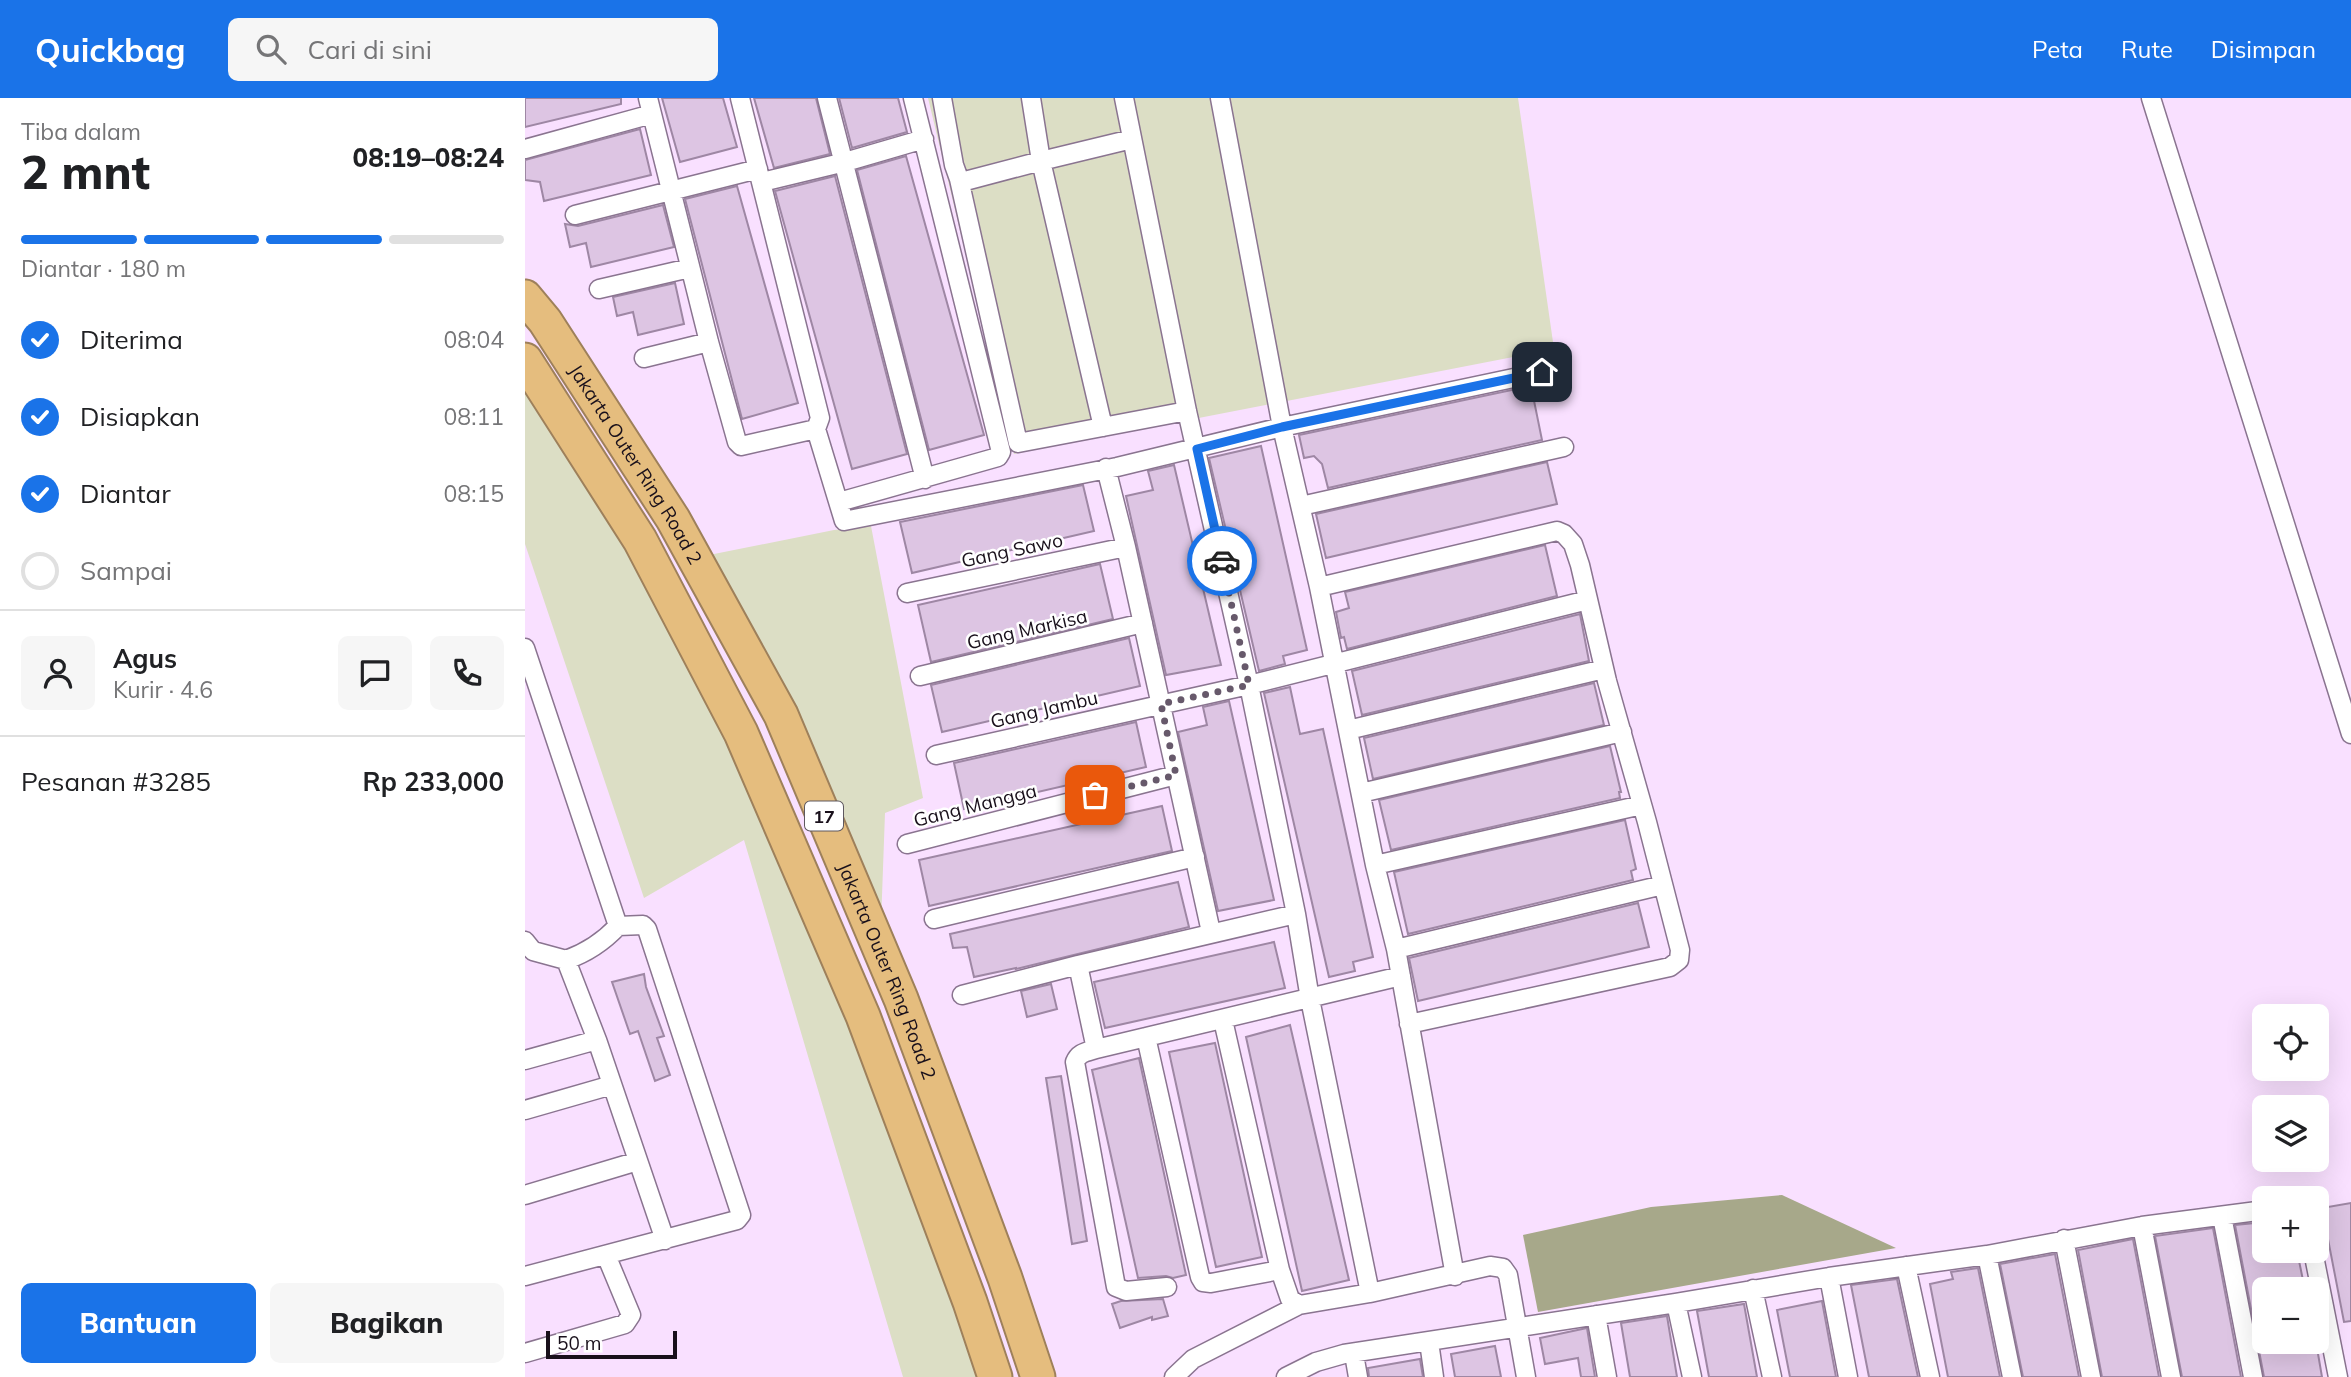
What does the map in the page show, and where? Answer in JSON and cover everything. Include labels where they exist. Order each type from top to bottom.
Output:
[{"type":"highway","name":"Jakarta Outer Ring Road 2","points":[[525,297],[545,321],[673,519],[781,715],[901,999],[1009,1288],[1038,1377]]},
{"type":"highway","name":"Jakarta Outer Ring Road 2","points":[[525,360],[640,540],[741,733],[863,1016],[970,1302],[995,1377]]},
{"type":"street","points":[[740,98],[820,418],[816,429],[842,520],[847,522],[1197,449],[1282,427],[1542,372]]},
{"type":"street","points":[[827,98],[925,479]]},
{"type":"street","points":[[839,502],[998,457],[1001,452],[913,98]]},
{"type":"street","points":[[942,98],[954,165],[1018,443],[1187,411]]},
{"type":"street","points":[[1031,98],[1041,161],[1103,427]]},
{"type":"street","points":[[1124,98],[1187,411],[1249,685],[1370,1293]]},
{"type":"street","points":[[1220,98],[1282,427],[1319,587],[1375,865],[1397,949],[1455,1276]]},
{"type":"street","points":[[2151,98],[2351,734]]},
{"type":"street","points":[[525,149],[650,106],[709,342],[739,445],[816,429]]},
{"type":"street","points":[[575,215],[670,190],[845,162],[924,139]]},
{"type":"street","points":[[959,179],[965,181],[1132,139]]},
{"type":"street","points":[[599,289],[690,268]]},
{"type":"street","points":[[644,358],[709,342]]},
{"type":"street","points":[[1301,506],[1564,447]]},
{"type":"street","points":[[1106,468],[1211,932]]},
{"type":"street","points":[[1319,587],[1557,531],[1564,534],[1573,544],[1680,950],[1679,960],[1670,967],[1409,1024]]},
{"type":"street","name":"Gang Sawo","points":[[907,593],[1126,547]]},
{"type":"street","name":"Gang Jambu","points":[[936,755],[1249,685],[1588,600]]},
{"type":"street","name":"Gang Markisa","points":[[920,676],[1143,624]]},
{"type":"street","points":[[525,648],[618,926]]},
{"type":"street","points":[[1348,730],[1604,669]]},
{"type":"street","points":[[1361,793],[1622,732]]},
{"type":"street","name":"Gang Mangga","points":[[907,844],[1176,775]]},
{"type":"street","points":[[1375,865],[1642,804]]},
{"type":"street","points":[[934,919],[1195,857]]},
{"type":"street","points":[[1397,949],[1663,885]]},
{"type":"street","points":[[962,995],[1211,932],[1296,914]]},
{"type":"street","points":[[525,1276],[737,1220],[741,1215],[650,934],[643,925],[618,926],[593,947],[566,960],[528,950]]},
{"type":"street","points":[[566,960],[597,1040],[665,1240]]},
{"type":"street","points":[[1078,965],[1096,1049]]},
{"type":"street","points":[[1167,1287],[1126,1291],[1117,1287],[1075,1062],[1082,1053],[1096,1049],[1401,976]]},
{"type":"street","points":[[1223,1020],[1280,1270],[1290,1299],[1299,1305]]},
{"type":"street","points":[[1146,1037],[1200,1277],[1203,1282],[1211,1283],[1280,1270]]},
{"type":"street","points":[[525,1060],[597,1040]]},
{"type":"street","points":[[525,1110],[612,1085]]},
{"type":"street","points":[[525,1195],[638,1161]]},
{"type":"street","points":[[1286,1377],[1316,1362],[1354,1353],[1829,1277],[1987,1255],[2142,1226],[2252,1212]]},
{"type":"street","points":[[2222,1216],[2253,1377]]},
{"type":"street","points":[[2142,1226],[2171,1377]]},
{"type":"street","points":[[2064,1239],[2091,1377]]},
{"type":"street","points":[[525,1353],[629,1321],[631,1315],[606,1255]]},
{"type":"street","points":[[1987,1255],[2012,1377]]},
{"type":"street","points":[[2315,1263],[2337,1377]]},
{"type":"street","points":[[1174,1377],[1193,1359],[1299,1305],[1455,1276],[1490,1266],[1503,1268],[1508,1275],[1526,1377]]},
{"type":"street","points":[[1906,1266],[1930,1377]]},
{"type":"street","points":[[1829,1277],[1848,1377]]},
{"type":"street","points":[[1753,1289],[1772,1377]]},
{"type":"street","points":[[1676,1303],[1692,1377]]},
{"type":"street","points":[[1596,1315],[1607,1377]]},
{"type":"street","points":[[1429,1342],[1434,1377]]},
{"type":"street","points":[[1354,1353],[1358,1377]]},
{"type":"green space","points":[[928,98],[1518,98],[1554,349],[1014,454]]},
{"type":"green space","points":[[525,360],[741,733],[994,1377],[903,1377],[744,840],[644,898],[525,544]]},
{"type":"green space","points":[[871,526],[923,798],[885,813],[880,951],[694,558],[834,530]]},
{"type":"green space","points":[[1782,1195],[1896,1248],[1538,1312],[1523,1235],[1651,1207]]},
{"type":"building","points":[[525,98],[621,98],[621,104],[525,127]]},
{"type":"building","points":[[662,98],[723,98],[737,147],[680,162]]},
{"type":"building","points":[[754,98],[816,98],[830,154],[774,168]]},
{"type":"building","points":[[839,98],[898,98],[907,132],[852,148]]},
{"type":"building","points":[[640,129],[651,175],[544,201],[540,182],[525,180],[525,160]]},
{"type":"building","points":[[906,156],[984,435],[929,450],[857,170]]},
{"type":"building","points":[[835,176],[907,454],[852,469],[775,191]]},
{"type":"building","points":[[737,186],[798,403],[742,419],[685,199]]},
{"type":"building","points":[[663,205],[674,247],[591,267],[586,243],[570,247],[565,224],[578,226]]},
{"type":"building","points":[[675,283],[684,324],[638,335],[633,312],[617,316],[613,297]]},
{"type":"building","points":[[1531,386],[1542,440],[1328,488],[1322,464],[1314,456],[1304,458],[1299,435]]},
{"type":"building","points":[[1261,446],[1307,650],[1283,656],[1285,664],[1259,671],[1209,458]]},
{"type":"building","points":[[1547,462],[1557,504],[1326,558],[1316,514]]},
{"type":"building","points":[[1174,465],[1221,665],[1166,675],[1126,496],[1153,490],[1148,471]]},
{"type":"building","points":[[1083,485],[1094,531],[912,573],[900,522]]},
{"type":"building","points":[[1545,545],[1557,596],[1347,649],[1344,637],[1341,638],[1336,612],[1349,608],[1345,592]]},
{"type":"building","points":[[1100,564],[1113,619],[931,662],[918,605]]},
{"type":"building","points":[[1580,614],[1589,661],[1362,715],[1352,671]]},
{"type":"building","points":[[1129,638],[1140,686],[942,732],[931,685]]},
{"type":"building","points":[[1594,683],[1604,725],[1373,779],[1364,738]]},
{"type":"building","points":[[1290,687],[1300,734],[1323,729],[1373,957],[1353,962],[1355,971],[1329,977],[1264,693]]},
{"type":"building","points":[[1229,701],[1274,900],[1218,911],[1178,732],[1207,725],[1203,707]]},
{"type":"building","points":[[1136,722],[1146,767],[964,809],[954,763]]},
{"type":"building","points":[[1610,746],[1621,792],[1620,798],[1391,850],[1379,800]]},
{"type":"building","points":[[1162,806],[1172,851],[929,906],[919,860]]},
{"type":"building","points":[[1625,820],[1636,869],[1631,871],[1633,880],[1408,934],[1394,872]]},
{"type":"building","points":[[1178,882],[1189,927],[974,977],[967,947],[953,948],[950,934]]},
{"type":"building","points":[[1638,903],[1649,947],[1418,1001],[1409,958]]},
{"type":"building","points":[[1274,942],[1285,988],[1105,1028],[1094,982]]},
{"type":"building","points":[[644,974],[664,1036],[657,1038],[670,1075],[655,1081],[638,1031],[630,1034],[612,982]]},
{"type":"building","points":[[1051,984],[1057,1009],[1027,1017],[1021,991]]},
{"type":"building","points":[[1290,1025],[1349,1280],[1302,1291],[1246,1037]]},
{"type":"building","points":[[1215,1043],[1262,1257],[1216,1267],[1169,1052]]},
{"type":"building","points":[[1139,1058],[1186,1275],[1173,1278],[1138,1278],[1092,1070]]},
{"type":"building","points":[[1061,1076],[1087,1241],[1072,1244],[1046,1078]]},
{"type":"building","points":[[2351,1203],[2351,1321],[2344,1322],[2329,1244],[2329,1207]]},
{"type":"building","points":[[2252,1223],[2252,1263],[2299,1263],[2302,1277],[2252,1277],[2252,1314],[2235,1225]]},
{"type":"building","points":[[2213,1228],[2241,1377],[2182,1377],[2155,1236]]},
{"type":"building","points":[[2133,1239],[2159,1377],[2102,1377],[2078,1250]]},
{"type":"building","points":[[2055,1254],[2079,1377],[2023,1377],[2000,1264]]},
{"type":"building","points":[[1978,1268],[2000,1377],[1948,1377],[1930,1284],[1953,1279],[1951,1272]]},
{"type":"building","points":[[1897,1279],[1918,1377],[1869,1377],[1851,1285]]},
{"type":"building","points":[[1163,1299],[1168,1316],[1152,1320],[1152,1317],[1120,1328],[1112,1304],[1121,1301]]},
{"type":"building","points":[[1822,1301],[1836,1377],[1790,1377],[1777,1310]]},
{"type":"building","points":[[1744,1304],[1757,1377],[1709,1377],[1697,1311]]},
{"type":"building","points":[[1667,1316],[1677,1377],[1630,1377],[1621,1323]]},
{"type":"building","points":[[1587,1328],[1595,1377],[1581,1377],[1578,1358],[1545,1364],[1540,1338]]},
{"type":"building","points":[[1495,1346],[1501,1377],[1455,1377],[1451,1354]]},
{"type":"building","points":[[2260,1354],[2318,1354],[2322,1377],[2264,1377]]},
{"type":"building","points":[[1420,1359],[1423,1377],[1369,1377],[1368,1368]]},
{"type":"way so far","points":[[1095,795],[1176,775],[1161,704],[1249,685],[1222,561]]},
{"type":"route","points":[[1222,561],[1197,449],[1282,427],[1542,372]]}]
